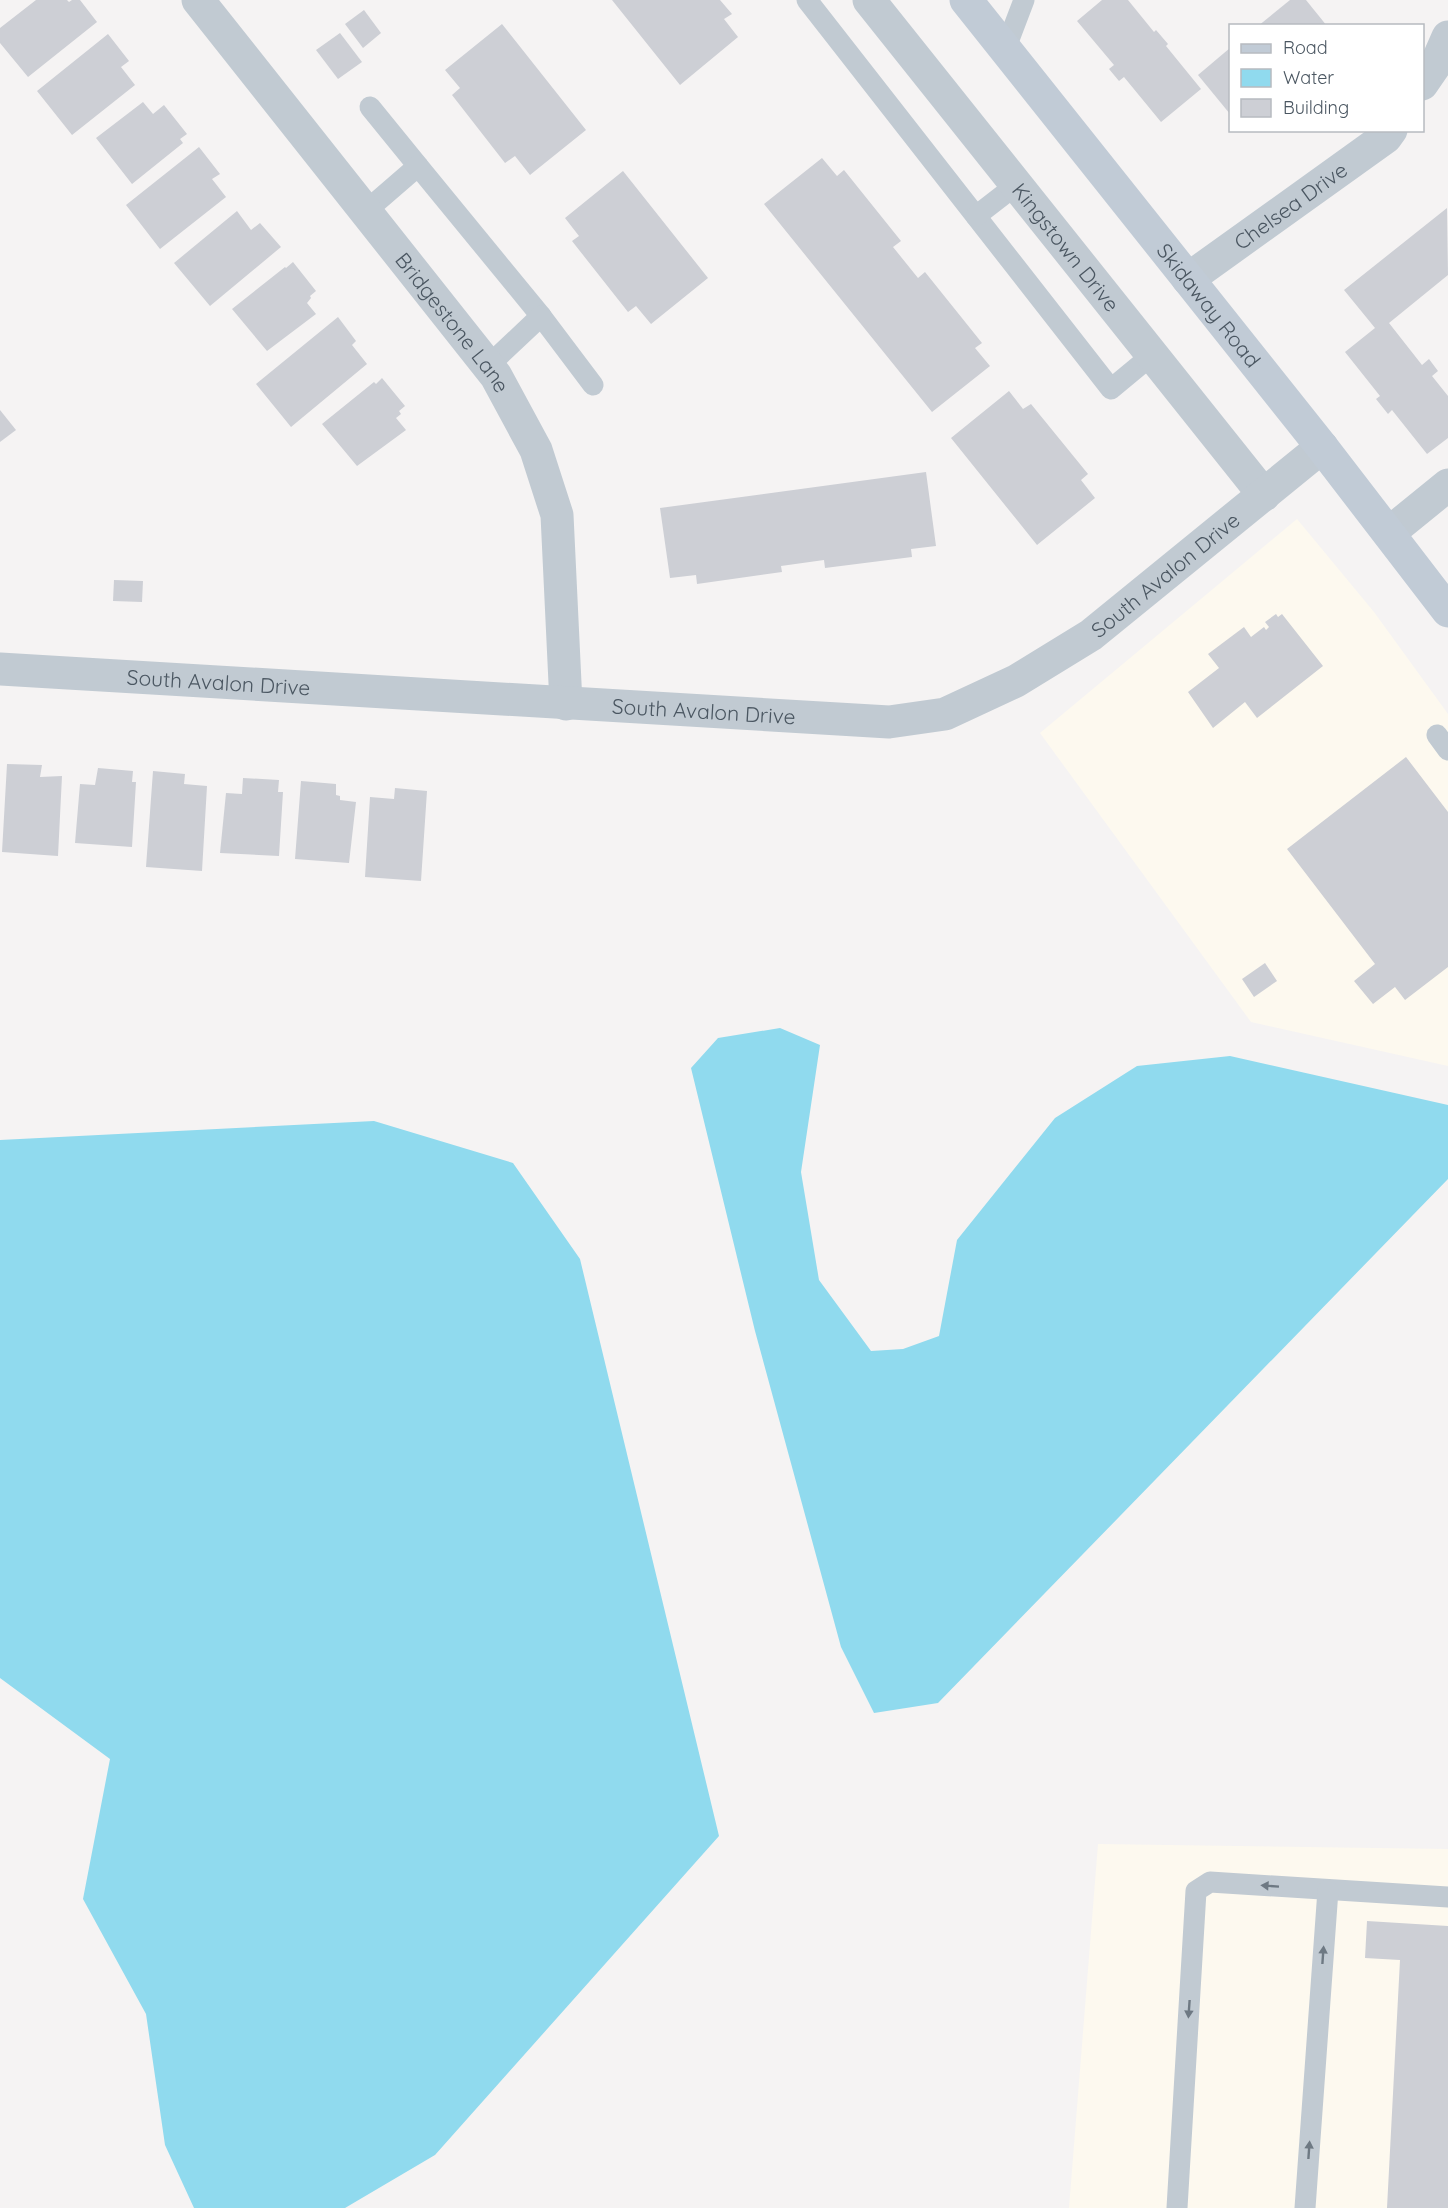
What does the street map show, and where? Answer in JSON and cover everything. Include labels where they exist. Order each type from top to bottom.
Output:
[{"type":"main road","name":"Skidaway Road","points":[[966,0],[1322,447],[1448,611]]},
{"type":"street","name":"Bridgestone Lane","points":[[198,0],[496,376],[536,450],[557,515],[566,704]]},
{"type":"street","name":"Kingstown Drive","points":[[869,0],[1264,495]]},
{"type":"street","points":[[1424,81],[1437,62],[1448,37]]},
{"type":"street","name":"Chelsea Drive","points":[[1188,279],[1386,137],[1390,132]]},
{"type":"street","name":"South Avalon Drive","points":[[0,669],[888,722],[945,714],[1017,681],[1091,635],[1322,447]]},
{"type":"street","points":[[1389,533],[1448,484]]},
{"type":"lane","points":[[807,0],[1111,389],[1152,355]]},
{"type":"lane","points":[[1005,50],[1024,0]]},
{"type":"lane","points":[[370,107],[541,316],[593,385]]},
{"type":"lane","points":[[366,211],[418,166]]},
{"type":"lane","points":[[976,216],[1016,185]]},
{"type":"lane","points":[[488,366],[541,316]]},
{"type":"lane","points":[[1177,2208],[1196,1891],[1210,1882],[1448,1898]]},
{"type":"lane","points":[[1305,2208],[1328,1890]]},
{"type":"shaded area","points":[[1297,519],[1374,612],[1448,714],[1448,1066],[1251,1022],[1040,733]]},
{"type":"shaded area","points":[[1098,1844],[1448,1849],[1448,2208],[1069,2208]]},
{"type":"water","points":[[780,1028],[820,1045],[801,1172],[819,1280],[871,1351],[903,1349],[939,1336],[957,1240],[1055,1118],[1137,1066],[1230,1056],[1448,1105],[1448,1179],[938,1703],[874,1713],[841,1647],[755,1331],[691,1068],[718,1038]]},
{"type":"water","points":[[374,1121],[513,1163],[580,1259],[719,1836],[435,2155],[345,2208],[194,2208],[165,2145],[146,2014],[83,1899],[110,1759],[0,1678],[0,1140]]},
{"type":"building","points":[[36,0],[67,0],[69,2],[80,0],[97,22],[28,77],[0,43],[0,28]]},
{"type":"building","points":[[612,0],[720,0],[732,14],[724,19],[738,37],[680,85]]},
{"type":"building","points":[[1102,0],[1128,0],[1154,32],[1156,30],[1168,44],[1166,46],[1201,89],[1161,122],[1124,77],[1119,81],[1109,69],[1114,65],[1077,21]]},
{"type":"building","points":[[1290,0],[1306,0],[1325,24],[1260,24]]},
{"type":"building","points":[[364,10],[381,33],[363,48],[345,24]]},
{"type":"building","points":[[502,24],[586,130],[530,175],[515,156],[505,163],[452,95],[460,88],[445,70]]},
{"type":"building","points":[[340,33],[362,62],[338,79],[316,50]]},
{"type":"building","points":[[108,34],[129,61],[121,67],[135,85],[72,135],[37,91]]},
{"type":"building","points":[[1229,49],[1229,113],[1198,75]]},
{"type":"building","points":[[143,102],[153,114],[164,105],[187,134],[180,139],[183,143],[132,184],[96,138]]},
{"type":"building","points":[[199,147],[220,174],[212,179],[226,197],[160,249],[126,205]]},
{"type":"building","points":[[822,158],[837,176],[844,170],[901,241],[893,247],[918,278],[925,272],[982,343],[975,348],[990,366],[932,412],[764,204]]},
{"type":"building","points":[[623,171],[708,278],[651,324],[636,306],[628,312],[572,241],[579,236],[565,218]]},
{"type":"building","points":[[1447,208],[1448,275],[1389,323],[1422,365],[1429,359],[1438,371],[1432,376],[1448,396],[1448,438],[1427,454],[1392,410],[1388,414],[1376,399],[1380,396],[1345,352],[1375,328],[1344,290]]},
{"type":"building","points":[[237,211],[251,230],[260,223],[281,247],[210,306],[174,263]]},
{"type":"building","points":[[293,262],[316,291],[307,303],[316,314],[267,351],[232,309]]},
{"type":"building","points":[[338,317],[356,341],[352,345],[367,364],[291,427],[256,384]]},
{"type":"building","points":[[382,378],[405,406],[396,418],[406,430],[357,466],[322,424]]},
{"type":"building","points":[[1009,391],[1023,409],[1031,404],[1088,474],[1081,480],[1095,498],[1037,545],[951,438]]},
{"type":"building","points":[[0,410],[16,430],[0,442]]},
{"type":"building","points":[[926,472],[936,546],[911,549],[912,557],[825,568],[824,560],[781,566],[782,572],[697,584],[696,575],[670,578],[660,508]]},
{"type":"building","points":[[114,580],[143,581],[142,602],[113,601]]},
{"type":"building","points":[[1276,614],[1278,617],[1282,614],[1323,666],[1257,718],[1245,702],[1213,728],[1188,692],[1219,668],[1208,654],[1244,627],[1251,637],[1264,627],[1266,630],[1269,627],[1265,622]]},
{"type":"building","points":[[1406,757],[1448,812],[1448,967],[1405,1000],[1395,987],[1373,1004],[1354,981],[1375,964],[1287,849]]},
{"type":"building","points":[[7,764],[42,765],[40,777],[62,776],[58,856],[2,852]]},
{"type":"building","points":[[98,768],[133,771],[132,782],[136,782],[132,847],[75,843],[80,784],[95,785]]},
{"type":"building","points":[[153,771],[185,774],[184,784],[207,786],[202,871],[146,867]]},
{"type":"building","points":[[243,778],[279,780],[278,792],[283,792],[279,856],[220,853],[226,793],[242,794]]},
{"type":"building","points":[[301,781],[336,784],[336,795],[340,796],[340,800],[356,802],[349,863],[295,859]]},
{"type":"building","points":[[395,788],[427,791],[421,881],[365,877],[370,797],[394,799]]},
{"type":"building","points":[[1265,963],[1277,981],[1254,997],[1242,979]]},
{"type":"building","points":[[1367,1921],[1448,1926],[1448,2208],[1387,2208],[1400,1960],[1365,1958]]}]
